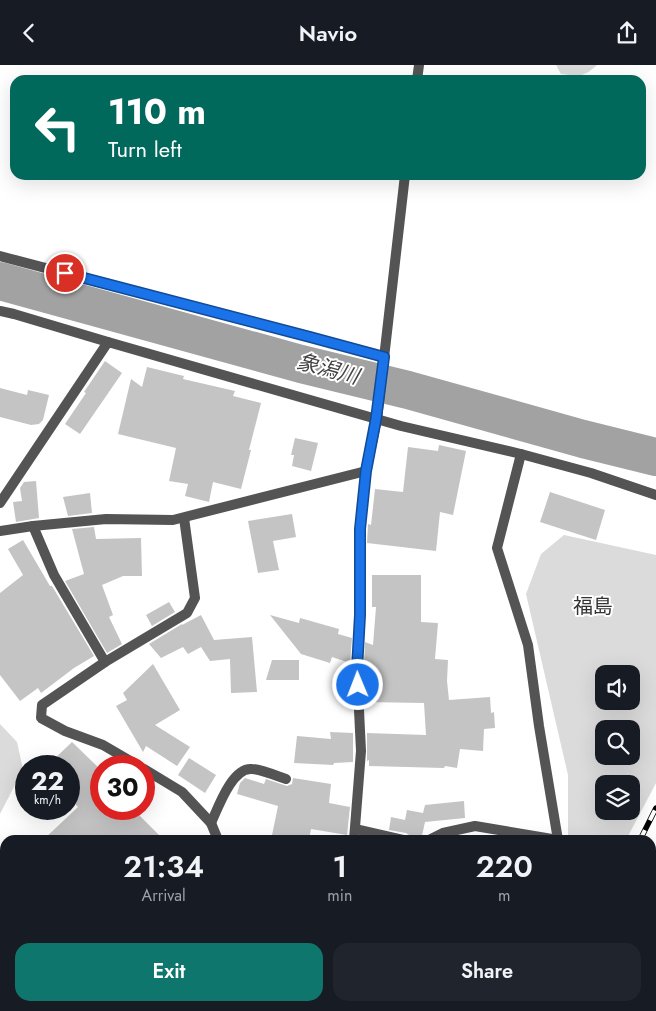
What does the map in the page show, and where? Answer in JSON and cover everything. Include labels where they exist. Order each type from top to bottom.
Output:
[{"type":"street","points":[[355,835],[362,751],[357,669],[360,615],[360,529],[366,471],[377,419],[405,180]]},
{"type":"street","points":[[0,256],[384,357]]},
{"type":"street","points":[[0,311],[401,426],[521,454],[591,473],[656,495]]},
{"type":"street","points":[[0,503],[108,342]]},
{"type":"street","points":[[521,454],[497,548],[528,645],[557,835]]},
{"type":"street","points":[[0,531],[106,519],[173,521],[366,471]]},
{"type":"street","points":[[120,755],[103,745],[65,731],[41,718],[42,705],[104,662],[187,613],[195,598],[184,518]]},
{"type":"street","points":[[33,526],[54,575],[104,662]]},
{"type":"street","points":[[212,823],[231,781],[243,771],[251,769],[286,779]]},
{"type":"street","points":[[155,776],[182,792],[212,823],[216,835]]},
{"type":"street","points":[[439,835],[476,827],[526,835]]},
{"type":"green space","points":[[556,65],[597,65],[584,74],[577,75],[561,74]]},
{"type":"green space","name":"福島","points":[[564,535],[656,555],[656,783],[640,813],[640,775],[595,775],[595,820],[637,820],[629,835],[568,835],[568,775],[526,594],[541,554]]},
{"type":"green space","points":[[0,724],[17,742],[20,755],[15,755],[15,785],[0,814]]},
{"type":"building","points":[[105,361],[122,373],[80,434],[65,424]]},
{"type":"building","points":[[147,367],[184,376],[183,379],[235,391],[233,396],[261,403],[241,489],[213,482],[209,502],[185,496],[188,484],[169,481],[176,448],[118,434],[131,379],[142,387]]},
{"type":"building","points":[[0,388],[27,395],[28,390],[49,395],[43,420],[39,424],[31,425],[0,417]]},
{"type":"building","points":[[295,438],[318,443],[311,471],[292,466],[294,455],[291,455]]},
{"type":"building","points":[[439,445],[466,451],[453,515],[440,512],[436,551],[367,543],[368,524],[371,525],[375,489],[403,492],[408,447],[438,451]]},
{"type":"building","points":[[36,481],[39,518],[16,522],[13,502],[22,501],[20,488],[24,482]]},
{"type":"building","points":[[550,492],[605,510],[596,540],[540,522]]},
{"type":"building","points":[[90,493],[92,513],[68,516],[63,497]]},
{"type":"building","points":[[292,514],[296,537],[273,541],[279,570],[258,573],[248,521]]},
{"type":"building","points":[[94,527],[96,539],[141,538],[142,576],[123,576],[102,585],[113,615],[109,617],[122,644],[107,653],[65,581],[84,574],[72,529]]},
{"type":"building","points":[[23,540],[94,656],[74,668],[41,693],[38,688],[20,701],[0,675],[0,593],[23,575],[8,549]]},
{"type":"building","points":[[372,575],[421,575],[421,622],[438,623],[435,659],[448,660],[447,681],[449,700],[490,697],[491,713],[494,712],[495,728],[484,729],[483,751],[460,749],[457,768],[445,766],[444,768],[369,766],[369,760],[367,761],[367,733],[426,735],[424,703],[365,702],[365,642],[373,645],[376,607],[372,607]]},
{"type":"building","points":[[169,602],[175,612],[152,626],[146,615]]},
{"type":"building","points":[[201,615],[214,640],[252,637],[257,692],[231,693],[230,659],[210,661],[201,647],[188,654],[183,647],[161,658],[149,644]]},
{"type":"building","points":[[270,615],[299,623],[300,618],[339,629],[338,634],[352,638],[350,663],[332,657],[330,663],[301,654]]},
{"type":"building","points":[[272,660],[299,660],[299,680],[266,680]]},
{"type":"building","points":[[153,664],[180,710],[155,725],[190,747],[177,766],[146,746],[143,752],[116,706],[127,700],[123,693]]},
{"type":"building","points":[[330,732],[353,733],[353,762],[334,763],[333,765],[294,763],[297,736],[331,739]]},
{"type":"building","points":[[72,742],[90,759],[90,820],[144,820],[159,835],[48,835],[64,820],[80,820],[80,755],[58,755]]},
{"type":"building","points":[[189,758],[216,775],[205,793],[178,775]]},
{"type":"building","points":[[245,778],[264,784],[266,779],[287,786],[292,784],[293,778],[331,784],[329,803],[350,807],[347,835],[311,829],[310,835],[272,835],[278,806],[237,794],[240,783]]},
{"type":"building","points":[[464,801],[465,818],[425,822],[422,835],[409,835],[389,830],[391,817],[405,820],[407,810],[423,813],[425,805]]},
{"type":"waterway","name":"象潟川","points":[[0,281],[301,364],[408,390],[583,439],[656,457]]},
{"type":"railway","points":[[642,835],[656,808]]},
{"type":"route","points":[[65,273],[384,357],[376,419],[366,471],[360,529],[358,685]]}]
